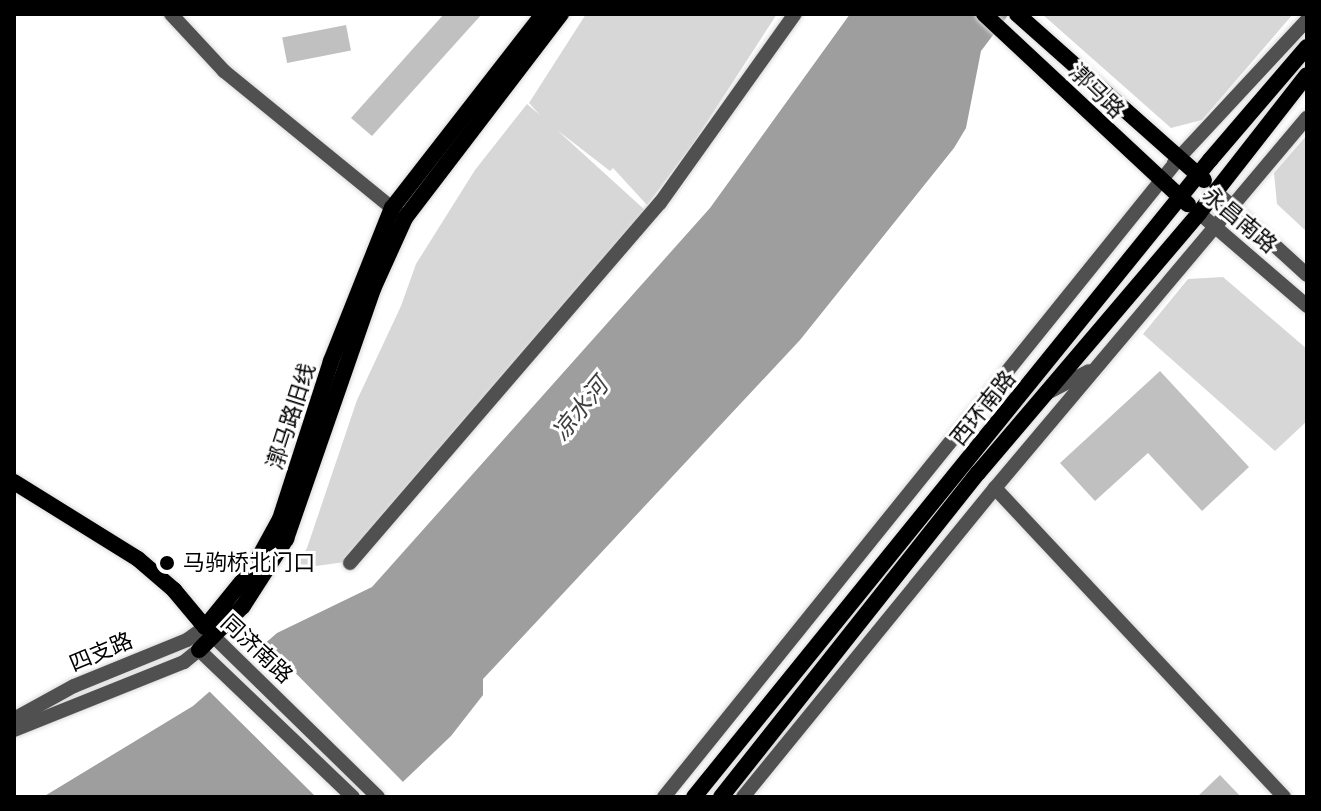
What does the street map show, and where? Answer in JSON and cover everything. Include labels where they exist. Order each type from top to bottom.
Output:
[{"type":"main road","name":"漷马路旧线","points":[[199,650],[253,568],[280,519],[331,361],[398,213],[543,14]]},
{"type":"main road","name":"漷马路旧线","points":[[398,213],[561,14]]},
{"type":"main road","name":"漷马路","points":[[984,14],[1181,198]]},
{"type":"main road","name":"漷马路","points":[[1022,19],[1198,175]]},
{"type":"main road","name":"西环南路","points":[[694,797],[1198,175],[1307,47]]},
{"type":"main road","name":"西环南路","points":[[721,797],[1043,395],[1199,213],[1307,75]]},
{"type":"main road","name":"永昌南路","points":[[1198,175],[1214,190]]},
{"type":"main road","name":"永昌南路","points":[[1181,198],[1199,213]]},
{"type":"main road","points":[[14,482],[138,559],[174,590],[209,632]]},
{"type":"street","points":[[171,14],[224,71],[398,213]]},
{"type":"street","points":[[350,563],[660,203],[795,14]]},
{"type":"street","points":[[664,797],[1160,180],[1307,20]]},
{"type":"street","points":[[743,797],[995,488],[1307,118]]},
{"type":"street","name":"永昌南路","points":[[1214,190],[1307,275]]},
{"type":"street","name":"永昌南路","points":[[1199,213],[1307,306]]},
{"type":"street","points":[[1043,395],[1098,366]]},
{"type":"street","points":[[995,488],[1284,797]]},
{"type":"street","points":[[834,655],[884,624]]},
{"type":"street","name":"同济南路","points":[[209,632],[378,797]]},
{"type":"street","name":"四支路","points":[[14,719],[74,686],[209,632]]},
{"type":"street","name":"同济南路","points":[[199,650],[353,797]]},
{"type":"street","name":"四支路","points":[[14,730],[184,662],[199,650]]},
{"type":"shaded area","points":[[586,14],[777,14],[692,145],[647,205],[613,168],[610,171],[557,130],[646,211],[345,562],[294,569],[307,548],[357,400],[401,306],[416,264],[475,170],[527,104],[540,115],[529,103]]},
{"type":"shaded area","points":[[1042,14],[1293,14],[1202,120],[1171,128]]},
{"type":"shaded area","points":[[1307,135],[1307,232],[1277,204],[1274,173]]},
{"type":"shaded area","points":[[1223,277],[1307,349],[1307,421],[1275,451],[1143,334],[1188,279]]},
{"type":"water","name":"凉水河","points":[[850,14],[1009,14],[981,51],[966,128],[954,148],[800,340],[483,679],[483,695],[451,736],[387,797],[43,797],[193,706],[277,633],[372,587],[710,208]]},
{"type":"pier","points":[[263,640],[406,785],[393,797],[316,797],[207,689]]},
{"type":"building","points":[[444,14],[482,14],[372,136],[351,118]]},
{"type":"building","points":[[346,25],[351,51],[287,63],[282,37]]},
{"type":"building","points":[[1160,371],[1249,467],[1202,511],[1148,453],[1095,501],[1060,463]]},
{"type":"building","points":[[1220,775],[1241,797],[1197,797]]},
{"type":"place","name":"马驹桥北门口","points":[[167,563]]}]
